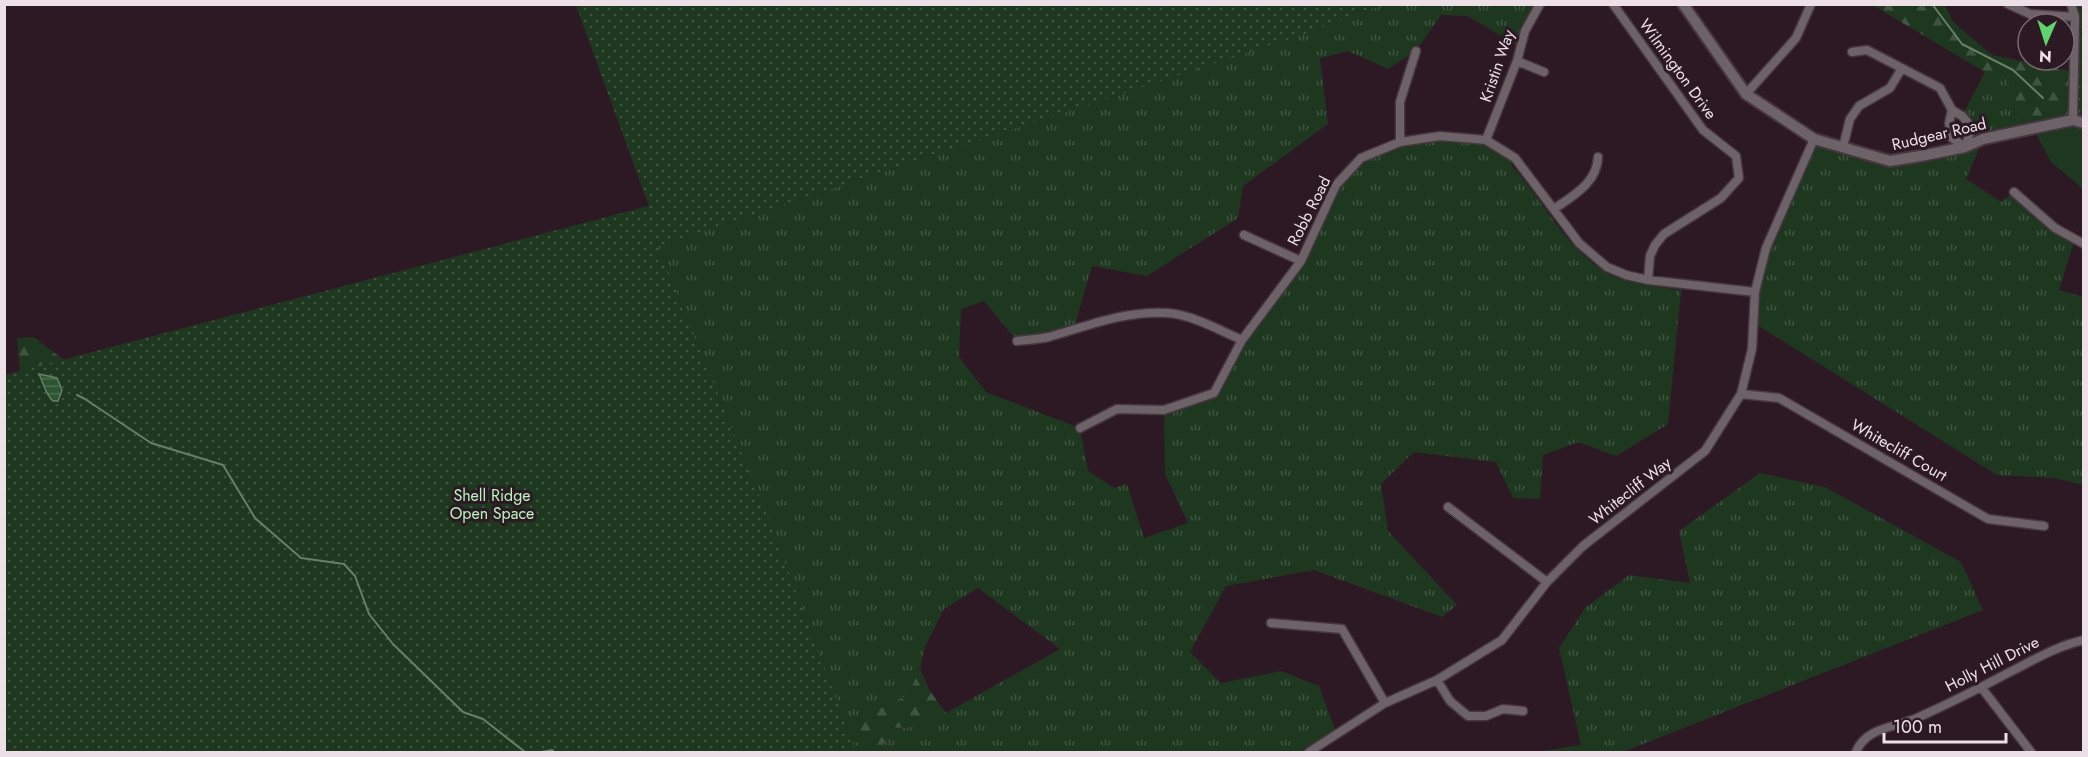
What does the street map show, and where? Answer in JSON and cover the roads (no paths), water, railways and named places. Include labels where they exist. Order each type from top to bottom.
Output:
[{"type":"street","name":"Kristin Way","points":[[1485,140],[1517,61],[1525,31],[1540,4]]},
{"type":"street","name":"Wilmington Drive","points":[[1613,4],[1703,130],[1736,156],[1738,178],[1721,198],[1664,234],[1655,244],[1650,256],[1648,280]]},
{"type":"street","points":[[1746,94],[1796,39],[1811,4]]},
{"type":"street","points":[[2008,4],[2026,12]]},
{"type":"street","name":"Rudgear Road","points":[[1684,5],[1746,94],[1814,139],[1890,161],[1965,147],[1983,139],[2078,121]]},
{"type":"street","points":[[1852,52],[1867,50],[1940,88],[1952,110],[1969,124],[1970,133],[1965,147],[1952,138],[1949,123],[1952,110]]},
{"type":"street","points":[[1400,142],[1400,102],[1416,51]]},
{"type":"street","points":[[2076,52],[2078,121]]},
{"type":"street","points":[[1517,61],[1544,72]]},
{"type":"street","points":[[1843,147],[1850,119],[1859,106],[1890,88],[1902,68]]},
{"type":"street","name":"Robb Road","points":[[1080,428],[1117,410],[1164,410],[1214,393],[1242,340],[1301,261],[1336,185],[1361,158],[1400,142],[1440,136],[1485,140],[1515,158],[1579,243],[1607,267],[1626,275],[1648,280],[1755,292]]},
{"type":"street","name":"Whitecliff Way","points":[[1311,752],[1385,703],[1437,680],[1502,640],[1547,582],[1583,546],[1705,451],[1741,393],[1752,349],[1755,292],[1766,248],[1814,139]]},
{"type":"street","points":[[1554,209],[1590,181],[1598,168],[1598,157]]},
{"type":"street","points":[[2014,192],[2055,228],[2084,244]]},
{"type":"street","points":[[1244,235],[1301,261]]},
{"type":"street","points":[[1017,341],[1047,337],[1099,322],[1143,314],[1168,313],[1191,318],[1242,340]]},
{"type":"street","name":"Whitecliff Court","points":[[1741,393],[1779,398],[1988,519],[2044,526]]},
{"type":"street","points":[[1448,507],[1547,582]]},
{"type":"street","points":[[1271,623],[1341,629],[1385,703]]},
{"type":"street","name":"Holly Hill Drive","points":[[1856,753],[1865,737],[1876,731],[1903,724],[2056,648],[2084,640]]},
{"type":"street","points":[[1437,680],[1450,701],[1468,716],[1486,716],[1503,709],[1523,711]]},
{"type":"street","points":[[1981,687],[2031,753]]},
{"type":"waterway","points":[[1932,4],[1962,44],[2013,70],[2043,98]]},
{"type":"waterway","points":[[77,395],[151,443],[223,465],[255,518],[301,558],[344,564],[355,576],[369,614],[393,644],[463,712],[483,719],[525,752]]},
{"type":"waterway","points":[[541,752],[552,750],[554,752]]},
{"type":"park label","name":"Shell Ridge Open Space","points":[[492,504]]}]
